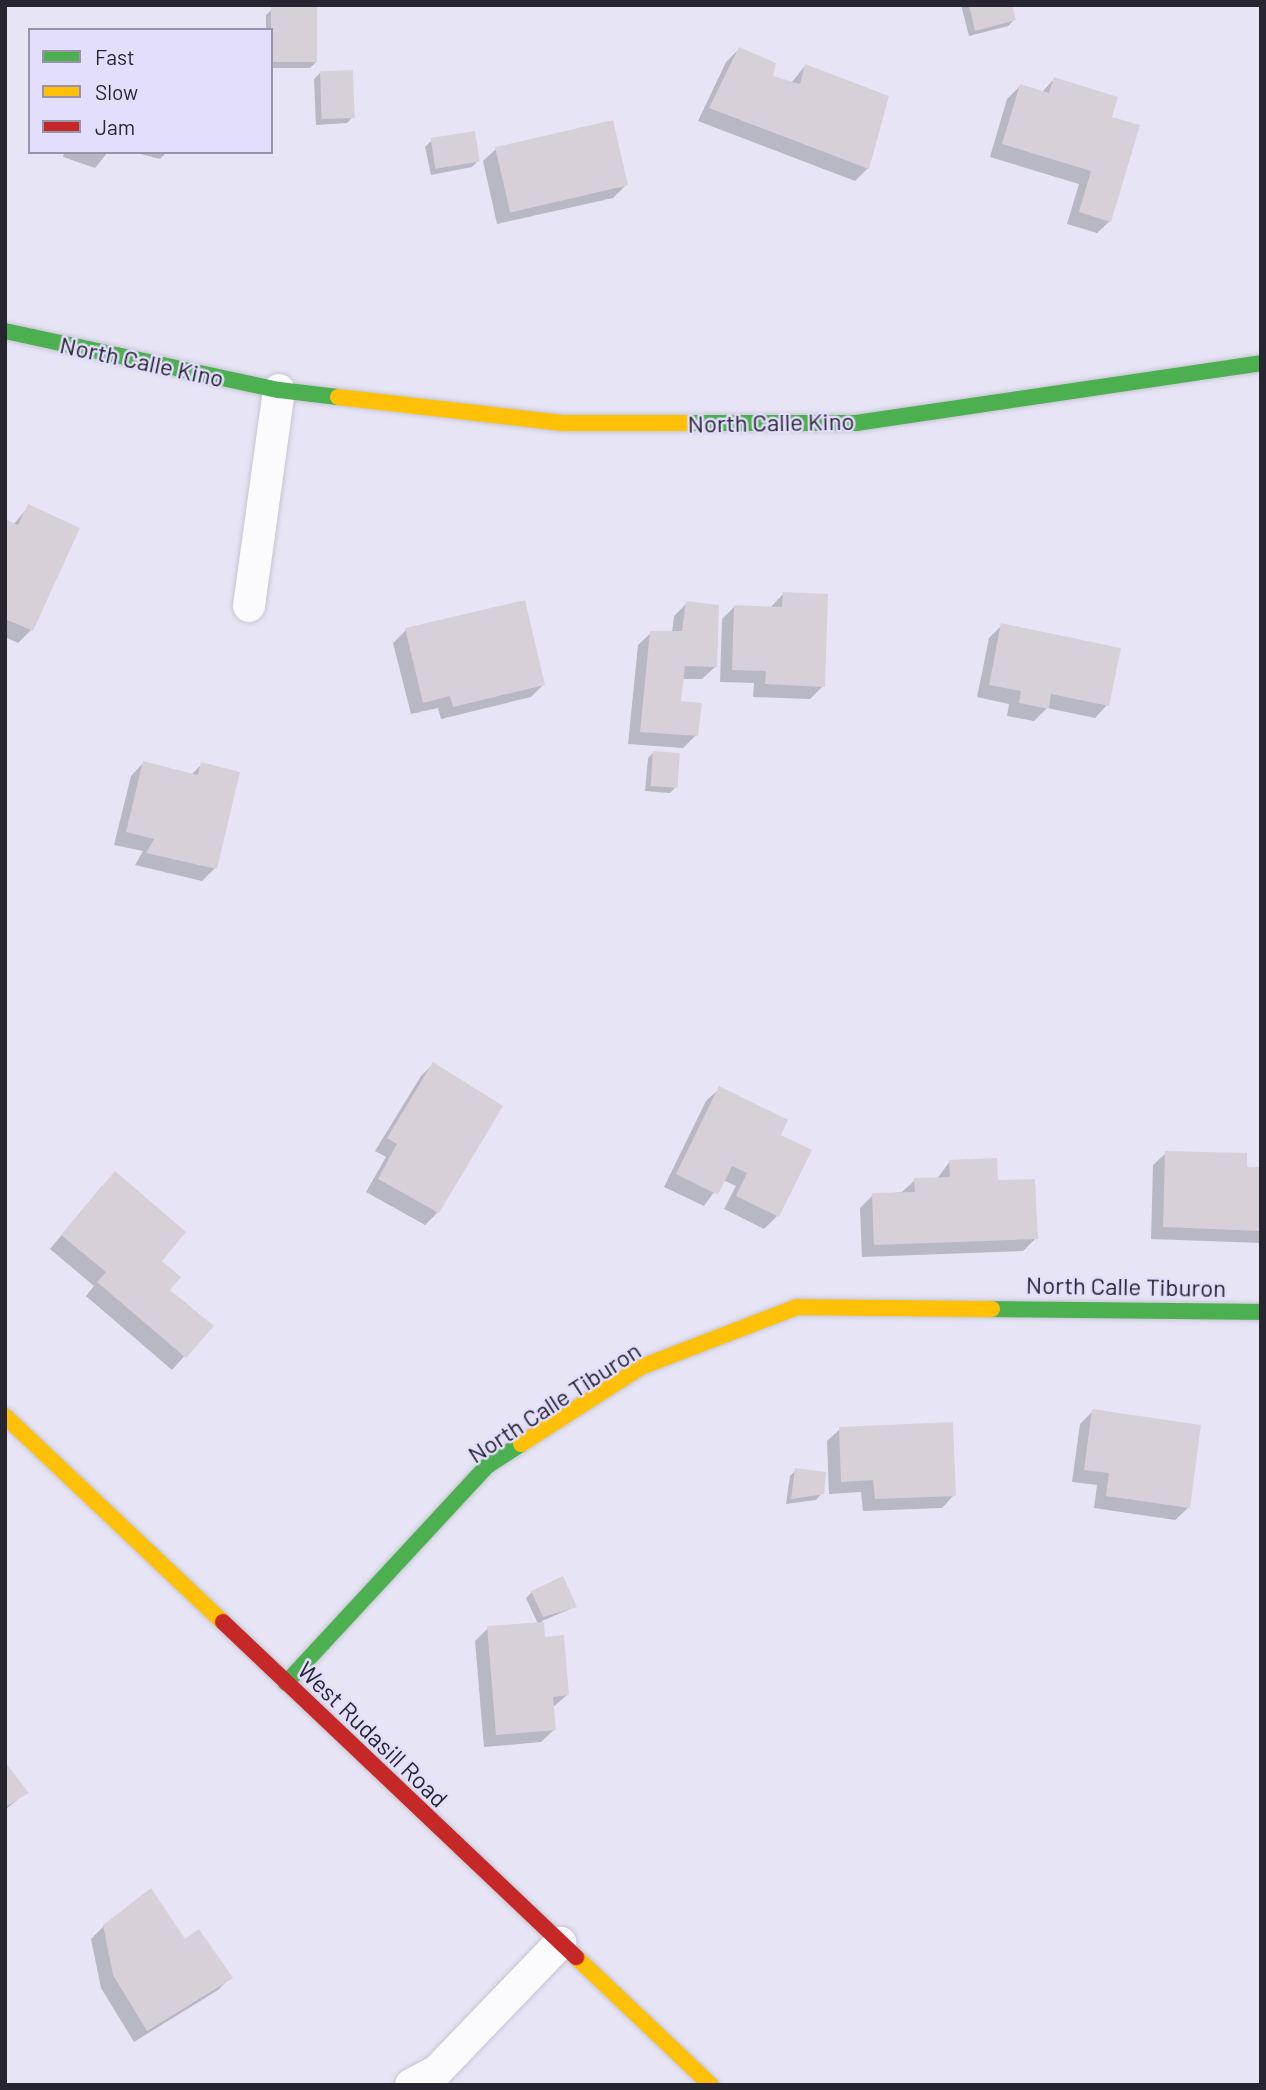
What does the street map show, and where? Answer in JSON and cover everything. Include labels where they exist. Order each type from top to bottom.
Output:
[{"type":"street","name":"North Calle Kino","points":[[5,331],[279,390],[564,423],[856,423],[1261,363]]},
{"type":"street","points":[[249,606],[279,390]]},
{"type":"street","name":"North Calle Tiburon","points":[[286,1683],[487,1466],[641,1367],[797,1307],[1261,1312]]},
{"type":"street","name":"West Rudasill Road","points":[[5,1416],[711,2085]]},
{"type":"street","points":[[411,2085],[437,2071],[560,1943]]},
{"type":"building","points":[[969,5],[1012,5],[1016,20],[975,31]]},
{"type":"building","points":[[271,7],[317,7],[317,62],[273,62]]},
{"type":"building","points":[[739,47],[776,63],[773,76],[800,84],[805,64],[889,96],[869,169],[709,108]]},
{"type":"building","points":[[353,70],[355,118],[322,119],[320,71]]},
{"type":"building","points":[[1054,77],[1118,97],[1112,117],[1140,125],[1111,222],[1079,212],[1091,171],[1002,144],[1020,84],[1049,93]]},
{"type":"building","points":[[613,120],[628,185],[510,213],[495,147]]},
{"type":"building","points":[[475,131],[480,162],[435,169],[431,138]]},
{"type":"building","points":[[28,504],[80,528],[33,631],[5,619],[5,519],[18,525]]},
{"type":"building","points":[[783,592],[828,594],[825,687],[765,684],[766,671],[732,670],[734,605],[782,607]]},
{"type":"building","points":[[525,600],[545,685],[453,707],[450,696],[423,703],[405,628]]},
{"type":"building","points":[[686,601],[719,605],[717,667],[685,666],[681,701],[702,703],[698,736],[640,732],[650,631],[682,631]]},
{"type":"building","points":[[1001,623],[1121,648],[1109,706],[1051,694],[1049,709],[1019,703],[1021,691],[989,685]]},
{"type":"building","points":[[653,751],[680,753],[677,788],[651,786]]},
{"type":"building","points":[[143,761],[198,775],[201,762],[240,772],[217,869],[146,853],[154,839],[126,832]]},
{"type":"building","points":[[433,1062],[503,1106],[439,1213],[378,1179],[397,1144],[387,1138]]},
{"type":"building","points":[[719,1086],[788,1120],[781,1135],[812,1150],[779,1217],[736,1196],[747,1173],[732,1166],[718,1195],[676,1174]]},
{"type":"building","points":[[1165,1151],[1247,1153],[1247,1167],[1261,1167],[1261,1231],[1163,1227]]},
{"type":"building","points":[[997,1158],[998,1180],[1035,1179],[1038,1239],[874,1245],[872,1193],[915,1192],[914,1178],[950,1177],[949,1160]]},
{"type":"building","points":[[115,1171],[186,1232],[162,1261],[181,1277],[170,1290],[214,1326],[186,1358],[97,1282],[106,1272],[61,1235]]},
{"type":"building","points":[[1092,1409],[1201,1425],[1190,1508],[1106,1496],[1109,1473],[1084,1470]]},
{"type":"building","points":[[953,1422],[956,1496],[875,1499],[873,1480],[841,1482],[839,1427]]},
{"type":"building","points":[[795,1468],[826,1472],[824,1494],[791,1499]]},
{"type":"building","points":[[563,1576],[577,1607],[543,1617],[531,1591]]},
{"type":"building","points":[[544,1622],[545,1637],[564,1635],[569,1695],[553,1697],[556,1730],[496,1735],[487,1626]]},
{"type":"building","points":[[5,1762],[29,1793],[5,1807]]},
{"type":"building","points":[[151,1888],[185,1939],[199,1929],[233,1978],[147,2031],[113,1975],[103,1925]]},
{"type":"traffic: fast","points":[[5,331],[279,390],[338,397]]},
{"type":"traffic: fast","points":[[689,423],[856,423],[1261,363]]},
{"type":"traffic: fast","points":[[992,1309],[1261,1312]]},
{"type":"traffic: fast","points":[[286,1683],[487,1466],[521,1444]]},
{"type":"traffic: slow","points":[[338,397],[563,423],[689,423]]},
{"type":"traffic: slow","points":[[521,1444],[641,1367],[797,1307],[992,1309]]},
{"type":"traffic: slow","points":[[5,1416],[223,1622]]},
{"type":"traffic: slow","points":[[576,1957],[711,2085]]},
{"type":"traffic: jam","points":[[223,1622],[576,1957]]}]
